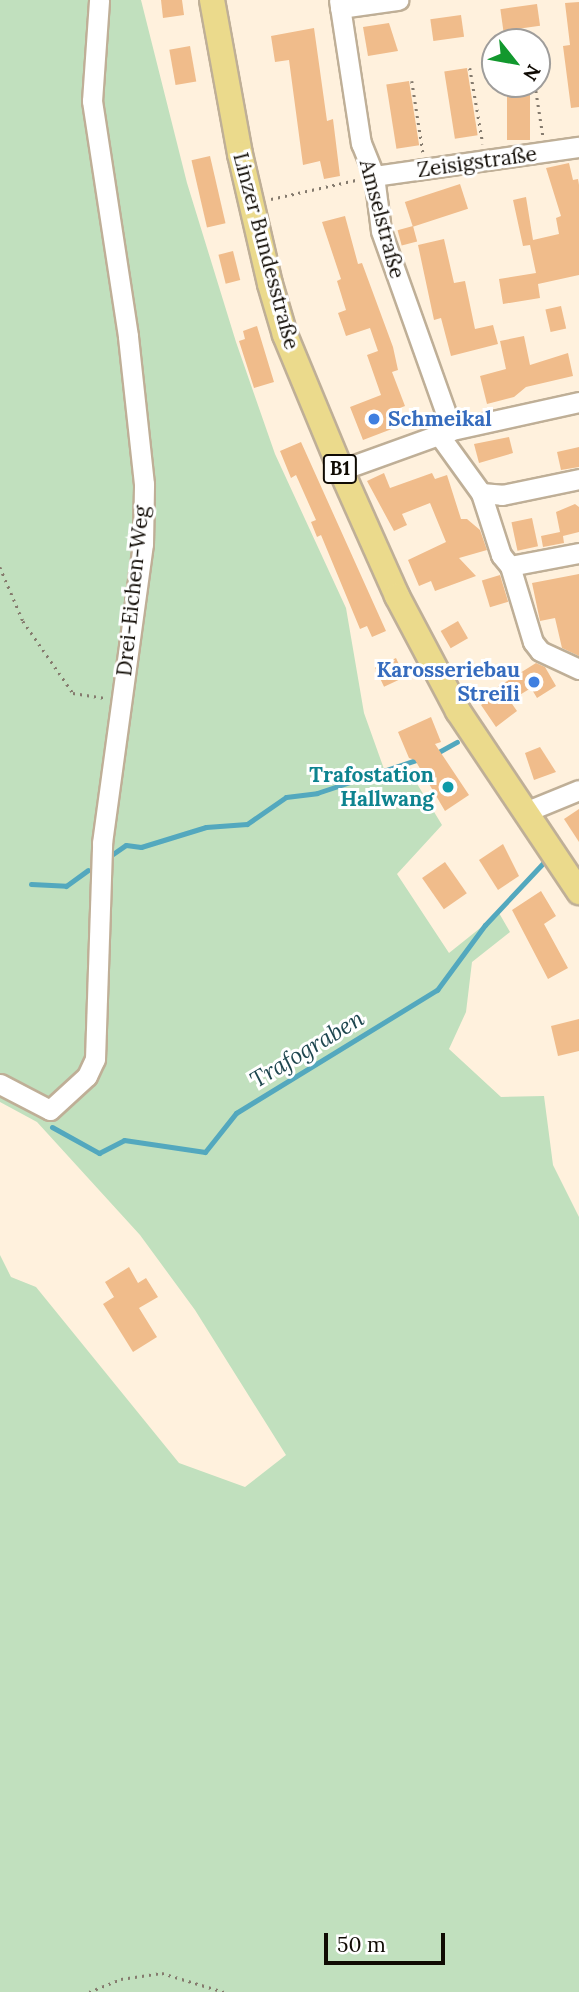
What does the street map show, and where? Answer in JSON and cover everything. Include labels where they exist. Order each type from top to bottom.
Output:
[{"type":"main road","name":"Linzer Bundesstraße","points":[[212,0],[240,155],[270,284],[285,335],[341,470],[403,608],[458,711],[579,892]]},
{"type":"street","name":"Drei-Eichen-Weg","points":[[0,1084],[50,1110],[87,1076],[95,1059],[102,843],[143,544],[144,484],[128,336],[92,101],[99,0]]},
{"type":"street","points":[[339,4],[398,0]]},
{"type":"street","name":"Amselstraße","points":[[339,4],[360,143],[374,176],[381,231],[446,433],[481,492],[501,555],[510,566],[533,642],[540,651],[579,669]]},
{"type":"street","name":"Zeisigstraße","points":[[374,176],[579,147]]},
{"type":"street","points":[[341,470],[446,433],[579,402]]},
{"type":"street","points":[[481,492],[502,495],[579,479]]},
{"type":"street","points":[[510,566],[579,553]]},
{"type":"street","points":[[525,812],[579,790]]},
{"type":"path","points":[[470,68],[486,161]]},
{"type":"path","points":[[412,81],[425,169]]},
{"type":"path","points":[[537,98],[546,152]]},
{"type":"path","points":[[271,199],[374,176]]},
{"type":"path","points":[[0,567],[23,621],[73,693],[121,701]]},
{"type":"path","points":[[89,1992],[121,1979],[162,1973],[224,1992]]},
{"type":"green space","points":[[0,0],[141,0],[187,183],[236,342],[275,454],[346,608],[364,713],[384,769],[405,764],[442,825],[397,874],[449,953],[499,913],[510,932],[472,962],[466,1012],[449,1049],[501,1097],[544,1096],[553,1165],[579,1217],[579,1992],[0,1992],[0,1255],[11,1277],[36,1287],[179,1463],[245,1487],[286,1455],[195,1310],[140,1235],[37,1122],[0,1102]]},
{"type":"building","points":[[161,0],[182,0],[184,15],[163,18]]},
{"type":"building","points":[[579,2],[579,107],[571,108],[563,46],[570,45],[565,3]]},
{"type":"building","points":[[537,4],[540,26],[503,28],[500,9]]},
{"type":"building","points":[[461,15],[464,37],[433,41],[430,19]]},
{"type":"building","points":[[389,23],[398,51],[368,56],[363,27]]},
{"type":"building","points":[[314,28],[327,121],[333,119],[340,176],[324,179],[320,161],[303,165],[289,60],[275,62],[271,36]]},
{"type":"building","points":[[190,46],[196,81],[176,85],[169,50]]},
{"type":"building","points":[[467,68],[478,135],[455,139],[444,72]]},
{"type":"building","points":[[409,81],[419,145],[396,149],[386,85]]},
{"type":"building","points":[[507,98],[530,98],[530,140],[507,140]]},
{"type":"building","points":[[210,156],[226,223],[207,228],[191,160]]},
{"type":"building","points":[[569,163],[573,180],[578,179],[579,185],[579,275],[538,284],[540,298],[503,304],[499,279],[536,273],[530,245],[523,246],[513,200],[526,197],[533,240],[559,234],[556,218],[561,216],[546,168]]},
{"type":"building","points":[[460,184],[468,209],[413,227],[405,202]]},
{"type":"building","points":[[345,216],[358,264],[362,263],[393,347],[398,370],[392,372],[405,406],[392,411],[397,427],[363,440],[350,407],[381,395],[367,355],[378,351],[370,328],[346,336],[338,313],[346,310],[337,281],[341,279],[322,222]]},
{"type":"building","points":[[413,226],[417,241],[402,246],[398,230]]},
{"type":"building","points":[[444,239],[454,283],[465,281],[475,329],[493,325],[498,344],[451,356],[441,318],[434,320],[418,245]]},
{"type":"building","points":[[233,251],[240,280],[226,284],[218,255]]},
{"type":"building","points":[[561,306],[566,328],[551,332],[545,310]]},
{"type":"building","points":[[257,326],[274,382],[254,388],[239,341],[245,339],[243,331]]},
{"type":"building","points":[[524,336],[530,365],[568,353],[573,376],[526,387],[514,397],[487,404],[480,376],[506,369],[500,341]]},
{"type":"building","points":[[509,437],[513,453],[479,463],[474,444]]},
{"type":"building","points":[[301,442],[386,631],[372,637],[367,626],[360,629],[321,535],[317,537],[311,522],[316,520],[296,475],[291,478],[280,451]]},
{"type":"building","points":[[579,447],[579,467],[561,470],[557,452]]},
{"type":"building","points":[[384,473],[390,488],[432,473],[435,479],[447,475],[461,519],[467,519],[480,530],[487,550],[459,558],[476,576],[435,591],[431,581],[419,586],[408,560],[446,542],[430,503],[402,514],[407,525],[394,531],[367,481]]},
{"type":"building","points":[[575,504],[579,507],[579,532],[563,536],[564,543],[543,547],[541,536],[560,532],[556,512]]},
{"type":"building","points":[[532,518],[538,546],[517,551],[511,522]]},
{"type":"building","points":[[579,574],[579,656],[562,648],[555,618],[540,621],[532,583]]},
{"type":"building","points":[[500,575],[508,602],[490,607],[482,581]]},
{"type":"building","points":[[458,621],[468,638],[451,648],[441,631]]},
{"type":"building","points":[[396,658],[405,677],[384,687],[375,668]]},
{"type":"building","name":"Karosseriebau Streili","points":[[536,663],[545,667],[556,686],[537,698],[531,688],[510,701],[517,711],[496,727],[481,705],[499,693],[496,688]]},
{"type":"building","points":[[431,717],[441,742],[435,744],[469,795],[445,811],[415,760],[409,758],[398,732]]},
{"type":"building","points":[[540,747],[556,772],[534,780],[525,753]]},
{"type":"building","points":[[579,809],[579,842],[564,819]]},
{"type":"building","points":[[503,844],[519,876],[498,890],[479,860]]},
{"type":"building","points":[[445,862],[467,893],[444,909],[422,878]]},
{"type":"building","points":[[541,891],[556,916],[544,924],[568,968],[548,979],[512,910]]},
{"type":"building","points":[[579,1019],[579,1051],[558,1056],[551,1026]]},
{"type":"building","points":[[129,1267],[138,1283],[146,1278],[158,1297],[139,1308],[157,1337],[133,1352],[103,1304],[114,1297],[105,1282]]},
{"type":"waterway","points":[[435,754],[457,742]]},
{"type":"waterway","points":[[110,856],[126,845],[141,847],[206,827],[247,824],[286,797],[317,793],[422,758]]},
{"type":"waterway","name":"Trafograben","points":[[52,1127],[99,1153],[124,1140],[205,1152],[236,1113],[437,990],[485,925],[543,863]]},
{"type":"waterway","points":[[31,884],[66,886],[88,870]]},
{"type":"place","name":"Schmeikal","points":[[374,419]]},
{"type":"place","name":"Karosseriebau Streili","points":[[534,682]]},
{"type":"place","name":"Trafostation Hallwang","points":[[448,787]]}]
